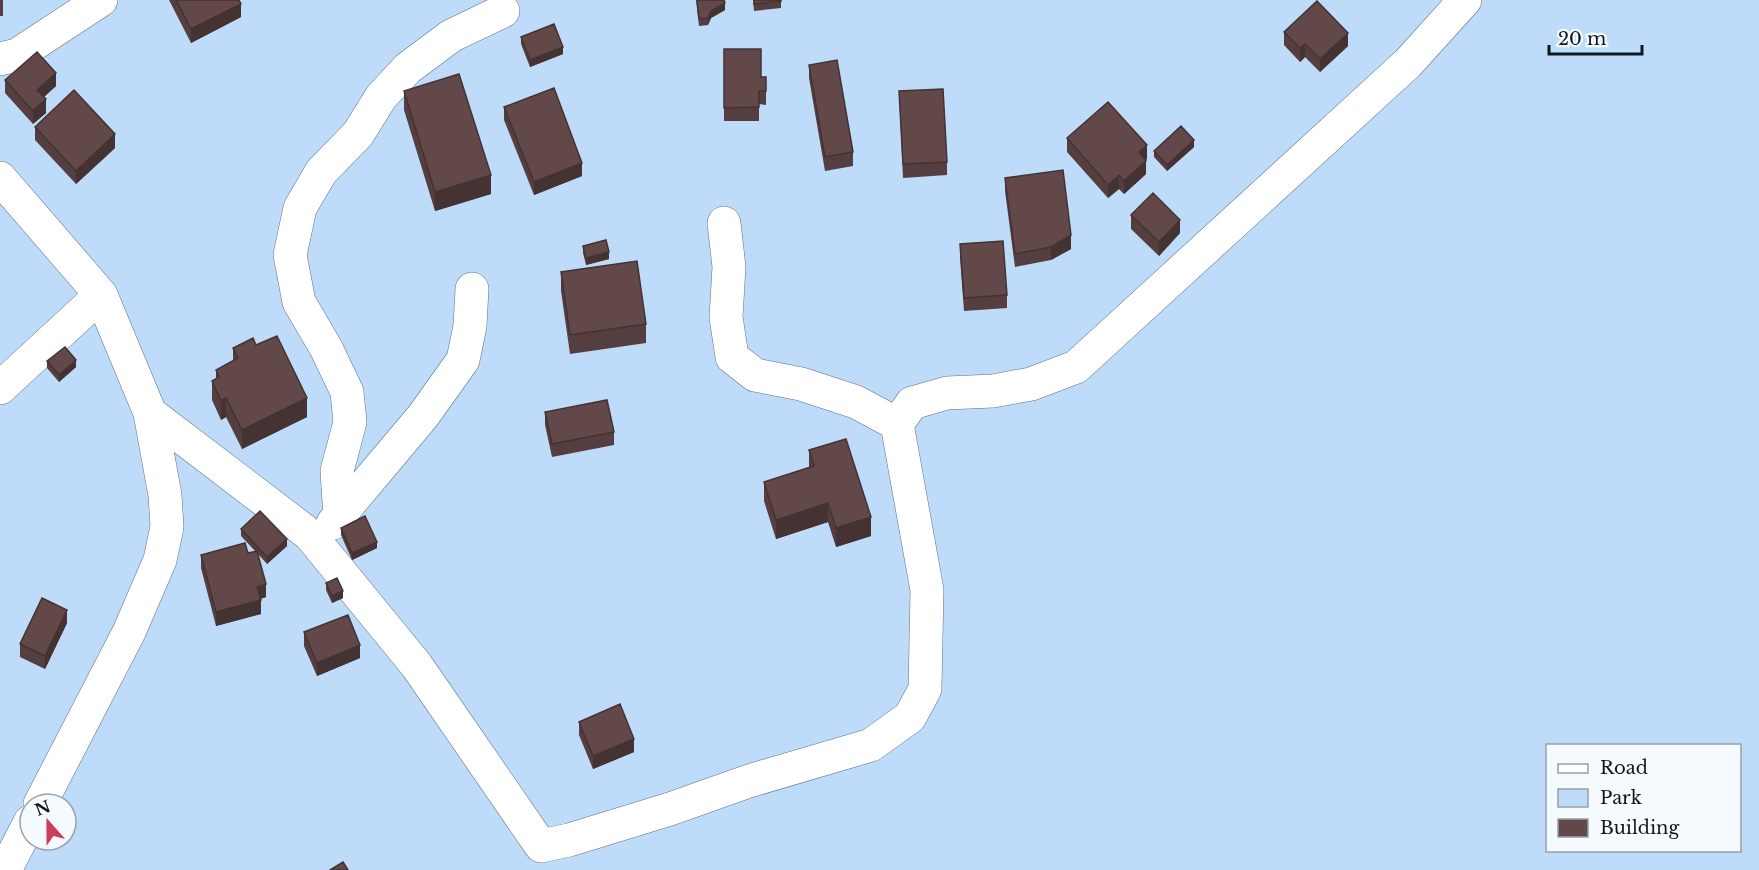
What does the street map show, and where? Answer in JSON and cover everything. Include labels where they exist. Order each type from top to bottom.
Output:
[{"type":"street","points":[[0,58],[17,55],[101,0]]},
{"type":"street","points":[[150,413],[310,535],[417,666],[541,846],[670,809],[749,781],[871,745],[910,717],[925,689],[927,590],[897,424],[912,403],[946,393],[993,391],[1031,384],[1076,367],[1408,63],[1465,0]]},
{"type":"street","points":[[340,517],[337,471],[350,422],[347,392],[326,348],[299,302],[290,255],[300,208],[321,172],[358,134],[381,97],[408,68],[452,36],[503,11]]},
{"type":"street","points":[[0,178],[101,295],[150,413],[165,495],[167,527],[160,560],[129,632],[46,792]]},
{"type":"street","points":[[724,223],[729,267],[726,317],[732,357],[755,375],[801,384],[856,402],[897,424]]},
{"type":"street","points":[[315,542],[340,517],[423,416],[464,360],[470,326],[472,289]]},
{"type":"street","points":[[0,388],[101,295]]},
{"type":"street","points":[[5,870],[18,845]]},
{"type":"green space","points":[[0,0],[1759,0],[1759,870],[0,870]]},
{"type":"building","points":[[176,0],[239,0],[241,4],[191,29]]},
{"type":"building","points":[[697,0],[724,0],[725,3],[711,11],[708,18],[699,19]]},
{"type":"building","points":[[754,0],[781,0],[781,1],[754,4]]},
{"type":"building","points":[[1317,1],[1348,33],[1320,59],[1305,44],[1300,48],[1284,32]]},
{"type":"building","points":[[554,24],[563,47],[530,60],[521,37]]},
{"type":"building","points":[[724,49],[761,49],[761,77],[766,77],[766,91],[759,91],[759,107],[724,108]]},
{"type":"building","points":[[37,52],[56,73],[37,90],[46,99],[33,111],[5,80]]},
{"type":"building","points":[[837,60],[853,152],[825,157],[809,65]]},
{"type":"building","points":[[459,74],[491,175],[435,192],[404,91]]},
{"type":"building","points":[[554,88],[582,163],[534,182],[504,107]]},
{"type":"building","points":[[943,89],[947,162],[903,164],[899,91]]},
{"type":"building","points":[[74,90],[115,134],[76,171],[35,127]]},
{"type":"building","points":[[1108,102],[1147,145],[1139,152],[1146,161],[1124,181],[1119,175],[1108,185],[1067,138]]},
{"type":"building","points":[[1181,126],[1194,140],[1167,165],[1154,151]]},
{"type":"building","points":[[1063,170],[1071,235],[1051,247],[1015,254],[1005,178]]},
{"type":"building","points":[[1153,193],[1180,220],[1159,242],[1131,215]]},
{"type":"building","points":[[606,240],[609,252],[586,258],[583,246]]},
{"type":"building","points":[[1003,241],[1007,295],[964,298],[960,244]]},
{"type":"building","points":[[637,261],[646,324],[570,335],[561,272]]},
{"type":"building","points":[[277,336],[307,398],[242,430],[226,398],[221,401],[212,381],[219,377],[216,370],[238,358],[233,348],[253,338],[256,345]]},
{"type":"building","points":[[65,347],[76,360],[59,375],[47,361]]},
{"type":"building","points":[[607,400],[614,432],[552,444],[545,412]]},
{"type":"building","points":[[846,439],[871,517],[836,528],[828,503],[776,520],[764,482],[814,466],[809,450]]},
{"type":"building","points":[[260,511],[287,539],[267,557],[241,529]]},
{"type":"building","points":[[365,516],[377,542],[352,553],[341,528]]},
{"type":"building","points":[[245,543],[248,553],[257,551],[266,584],[257,587],[261,600],[216,612],[201,555]]},
{"type":"building","points":[[337,578],[343,591],[332,596],[326,583]]},
{"type":"building","points":[[42,598],[67,610],[45,656],[20,644]]},
{"type":"building","points":[[348,615],[360,645],[317,663],[304,632]]},
{"type":"building","points":[[620,704],[634,739],[593,756],[579,722]]},
{"type":"building","points":[[343,862],[348,870],[330,870]]}]
